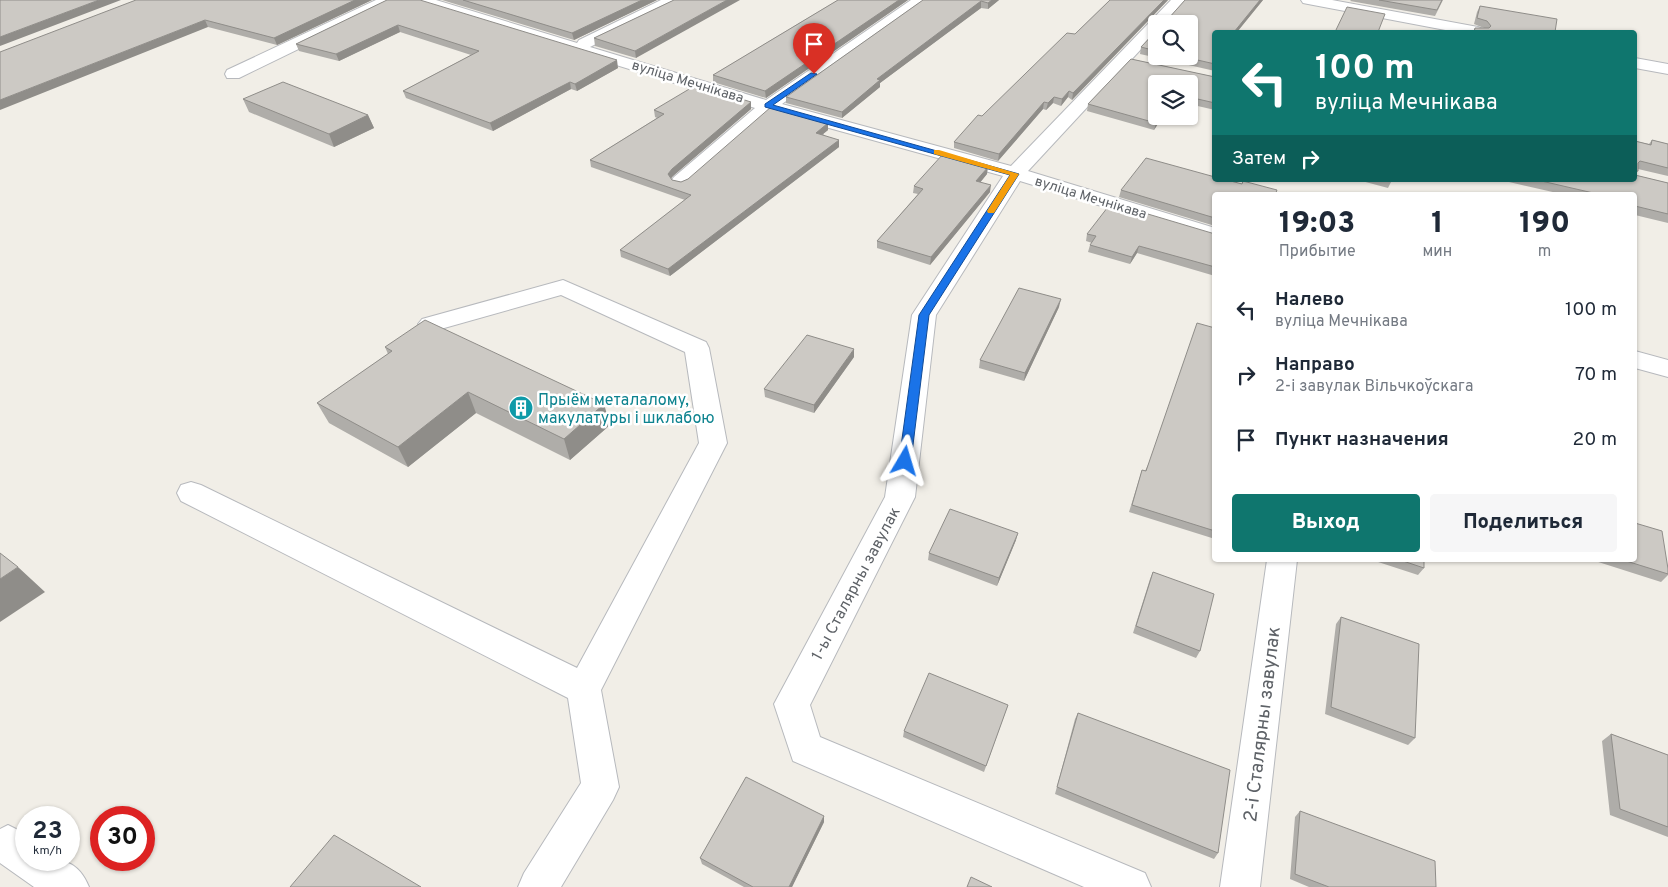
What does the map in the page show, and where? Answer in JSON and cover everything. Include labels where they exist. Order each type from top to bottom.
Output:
[{"type":"street","points":[[233,74],[388,0]]},
{"type":"street","name":"вуліца Мечнікава","points":[[420,0],[768,106],[1015,174],[1212,234]]},
{"type":"street","points":[[576,47],[673,0]]},
{"type":"street","points":[[681,181],[768,106],[921,0]]},
{"type":"street","name":"1-ы Сталярны завулак","points":[[1131,887],[806,749],[792,704],[900,497],[924,315],[1015,174],[1134,59],[1179,0]]},
{"type":"street","points":[[1308,0],[1467,30]]},
{"type":"street","points":[[1637,63],[1668,69]]},
{"type":"street","points":[[430,324],[563,287],[697,348],[713,443],[584,689],[600,787],[538,887]]},
{"type":"street","points":[[1637,360],[1668,369]]},
{"type":"street","points":[[191,493],[584,689]]},
{"type":"street","name":"2-і Сталярны завулак","points":[[1240,887],[1282,562]]},
{"type":"street","points":[[46,871],[69,887]]},
{"type":"building","points":[[0,0],[99,0],[0,37]]},
{"type":"building","points":[[136,0],[355,0],[274,38],[205,20],[0,100],[0,52]]},
{"type":"building","points":[[387,0],[420,0],[617,60],[575,84],[570,82],[490,123],[403,91],[479,51],[398,25],[336,54],[296,44]]},
{"type":"building","points":[[463,0],[642,0],[572,33]]},
{"type":"building","points":[[674,0],[727,0],[635,51],[594,38]]},
{"type":"building","points":[[838,0],[899,0],[765,91],[713,75]]},
{"type":"building","points":[[923,0],[992,0],[988,3],[981,1],[877,79],[880,80],[842,112],[786,97]]},
{"type":"building","points":[[1110,0],[1164,0],[1073,93],[1069,91],[1062,99],[1054,97],[1048,103],[1044,102],[999,154],[954,142],[978,115],[982,116],[1067,33],[1075,34]]},
{"type":"building","points":[[1185,0],[1260,0],[1236,30],[1212,30],[1212,63],[1198,60],[1198,15],[1172,15]]},
{"type":"building","points":[[1379,0],[1442,0],[1437,10]]},
{"type":"building","points":[[1480,6],[1557,19],[1555,30],[1474,30],[1475,28],[1489,28],[1491,26],[1487,21],[1477,18]]},
{"type":"building","points":[[1347,7],[1385,14],[1379,30],[1336,30]]},
{"type":"building","points":[[1148,40],[1148,49],[1141,47]]},
{"type":"building","points":[[1131,59],[1148,63],[1148,65],[1159,65],[1212,76],[1212,102],[1198,99],[1198,75],[1148,75],[1148,121],[1088,104]]},
{"type":"building","points":[[283,82],[368,115],[329,134],[243,99]]},
{"type":"building","points":[[696,85],[751,102],[672,169],[668,174],[672,180],[681,182],[688,179],[771,107],[828,123],[816,133],[839,140],[668,269],[620,250],[691,195],[590,160],[664,114],[654,110]]},
{"type":"building","points":[[1652,140],[1668,144],[1668,168],[1640,161],[1637,171],[1637,142],[1651,145]]},
{"type":"building","points":[[943,154],[988,167],[976,181],[991,185],[931,257],[877,241],[923,189],[914,186]]},
{"type":"building","points":[[1146,158],[1212,176],[1212,182],[1242,184],[1243,182],[1247,182],[1277,190],[1276,192],[1212,192],[1212,217],[1121,190]]},
{"type":"building","points":[[1637,175],[1668,183],[1668,214],[1637,206],[1637,192],[1589,192],[1546,182],[1637,182]]},
{"type":"building","points":[[1111,203],[1212,233],[1212,266],[1139,246],[1132,257],[1090,245],[1096,236],[1087,234]]},
{"type":"building","points":[[1019,288],[1061,299],[1025,373],[980,360]]},
{"type":"building","points":[[425,320],[604,404],[564,439],[468,392],[398,447],[317,403],[392,351],[385,347]]},
{"type":"building","points":[[1197,323],[1212,327],[1212,530],[1132,505],[1142,470],[1146,471]]},
{"type":"building","points":[[807,335],[854,349],[814,405],[764,389]]},
{"type":"building","points":[[950,509],[1018,533],[999,578],[929,553]]},
{"type":"building","points":[[1637,524],[1662,531],[1668,574],[1629,562],[1637,562]]},
{"type":"building","points":[[0,553],[18,567],[0,579]]},
{"type":"building","points":[[1406,562],[1424,562],[1424,568]]},
{"type":"building","points":[[1153,572],[1214,594],[1200,651],[1136,626]]},
{"type":"building","points":[[1341,617],[1419,644],[1415,738],[1331,707]]},
{"type":"building","points":[[929,673],[1008,705],[986,766],[904,731]]},
{"type":"building","points":[[1078,713],[1230,770],[1218,853],[1057,787]]},
{"type":"building","points":[[1611,734],[1668,755],[1668,827],[1620,809]]},
{"type":"building","points":[[746,777],[824,816],[789,887],[753,887],[700,858]]},
{"type":"building","points":[[1300,811],[1435,861],[1436,887],[1329,887],[1295,874]]},
{"type":"building","points":[[334,835],[421,887],[290,887]]},
{"type":"building","points":[[971,877],[992,887],[967,887]]},
{"type":"slow traffic","points":[[936,152],[1015,174],[991,211]]},
{"type":"place","name":"Прыём металалому, макулатуры і шклабою","points":[[521,408]]},
{"type":"route","points":[[814,74],[768,106],[1015,174],[924,315],[905,461]]}]
